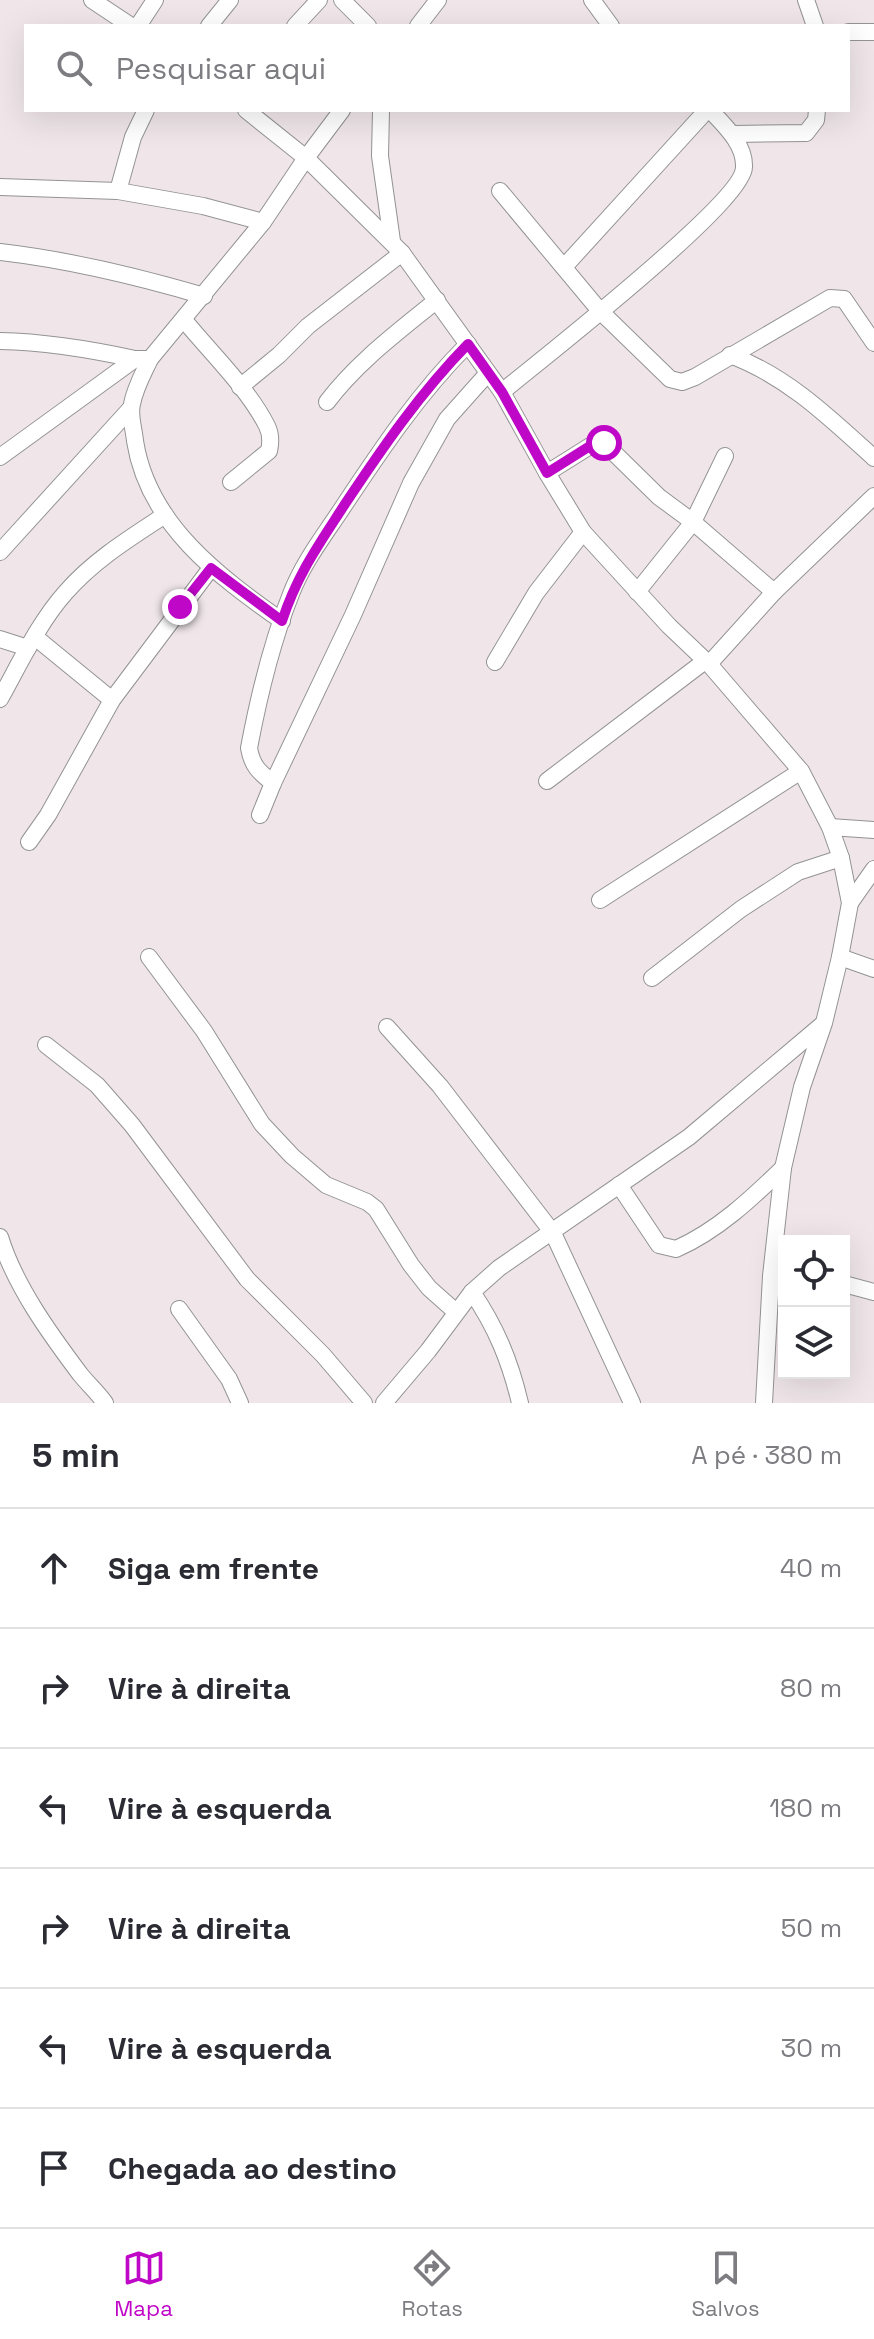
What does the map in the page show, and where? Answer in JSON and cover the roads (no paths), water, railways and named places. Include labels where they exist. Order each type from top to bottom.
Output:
[{"type":"street","points":[[92,0],[128,24]]},
{"type":"street","points":[[139,24],[155,0]]},
{"type":"street","points":[[211,24],[230,0]]},
{"type":"street","points":[[297,24],[319,0]]},
{"type":"street","points":[[342,0],[366,24]]},
{"type":"street","points":[[420,24],[438,0]]},
{"type":"street","points":[[806,0],[814,24]]},
{"type":"street","points":[[595,1],[610,24]]},
{"type":"street","points":[[850,32],[874,32]]},
{"type":"street","points":[[118,191],[133,137],[145,112]]},
{"type":"street","points":[[248,112],[306,158],[397,247],[502,392],[583,532],[707,662],[801,771],[830,827],[841,858],[850,903],[824,1023],[802,1087],[783,1168],[780,1235]]},
{"type":"street","points":[[0,457],[142,359],[184,320],[263,222],[340,112]]},
{"type":"street","points":[[381,112],[380,156],[397,247]]},
{"type":"street","points":[[564,267],[707,112]]},
{"type":"street","points":[[502,392],[600,311],[713,210],[742,177],[744,166],[733,134],[711,112]]},
{"type":"street","points":[[733,134],[806,133],[816,120],[817,112]]},
{"type":"street","points":[[0,187],[118,191],[203,206],[263,222]]},
{"type":"street","points":[[500,191],[600,311],[670,379],[682,382],[695,377],[830,298],[844,299],[874,343]]},
{"type":"street","points":[[240,387],[397,247]]},
{"type":"street","points":[[0,252],[122,272],[204,296]]},
{"type":"street","points":[[327,402],[343,381],[379,347],[437,300]]},
{"type":"street","points":[[184,320],[240,387],[268,427],[271,441],[269,451],[231,482]]},
{"type":"street","points":[[0,341],[85,348],[142,359]]},
{"type":"street","points":[[273,783],[256,769],[249,748],[262,680],[303,567],[386,441],[432,381],[468,344]]},
{"type":"street","points":[[730,355],[755,364],[803,396],[874,458]]},
{"type":"street","points":[[142,359],[131,408],[136,447],[145,478],[183,540],[211,568],[282,621]]},
{"type":"street","points":[[260,815],[411,483],[447,419],[488,373]]},
{"type":"street","points":[[0,552],[131,408]]},
{"type":"street","points":[[547,473],[590,446],[604,443],[659,497],[774,592]]},
{"type":"street","points":[[637,592],[693,522],[725,456]]},
{"type":"street","points":[[547,781],[707,662],[774,592],[874,496]]},
{"type":"street","points":[[0,699],[64,594],[87,570],[165,515]]},
{"type":"street","points":[[495,662],[536,593],[583,532]]},
{"type":"street","points":[[29,842],[48,815],[112,700],[211,568]]},
{"type":"street","points":[[0,639],[32,642],[112,700]]},
{"type":"street","points":[[600,900],[801,771]]},
{"type":"street","points":[[830,827],[874,830]]},
{"type":"street","points":[[652,978],[741,909],[798,872],[841,858]]},
{"type":"street","points":[[850,903],[874,869]]},
{"type":"street","points":[[149,957],[204,1031],[262,1124],[326,1185],[367,1202],[376,1209],[411,1265],[429,1288],[456,1312]]},
{"type":"street","points":[[840,957],[874,969]]},
{"type":"street","points":[[384,1403],[472,1292],[499,1268],[689,1137],[824,1023]]},
{"type":"street","points":[[387,1027],[440,1086],[553,1233],[632,1403]]},
{"type":"street","points":[[46,1045],[106,1095],[247,1279],[323,1355],[364,1403]]},
{"type":"street","points":[[619,1185],[659,1245],[676,1249],[711,1229],[783,1168]]},
{"type":"street","points":[[0,1237],[28,1296],[83,1377],[105,1403]]},
{"type":"street","points":[[764,1403],[778,1277]]},
{"type":"street","points":[[850,1286],[874,1292]]},
{"type":"street","points":[[472,1292],[492,1322],[510,1362],[520,1403]]},
{"type":"street","points":[[179,1309],[229,1379],[240,1403]]}]
